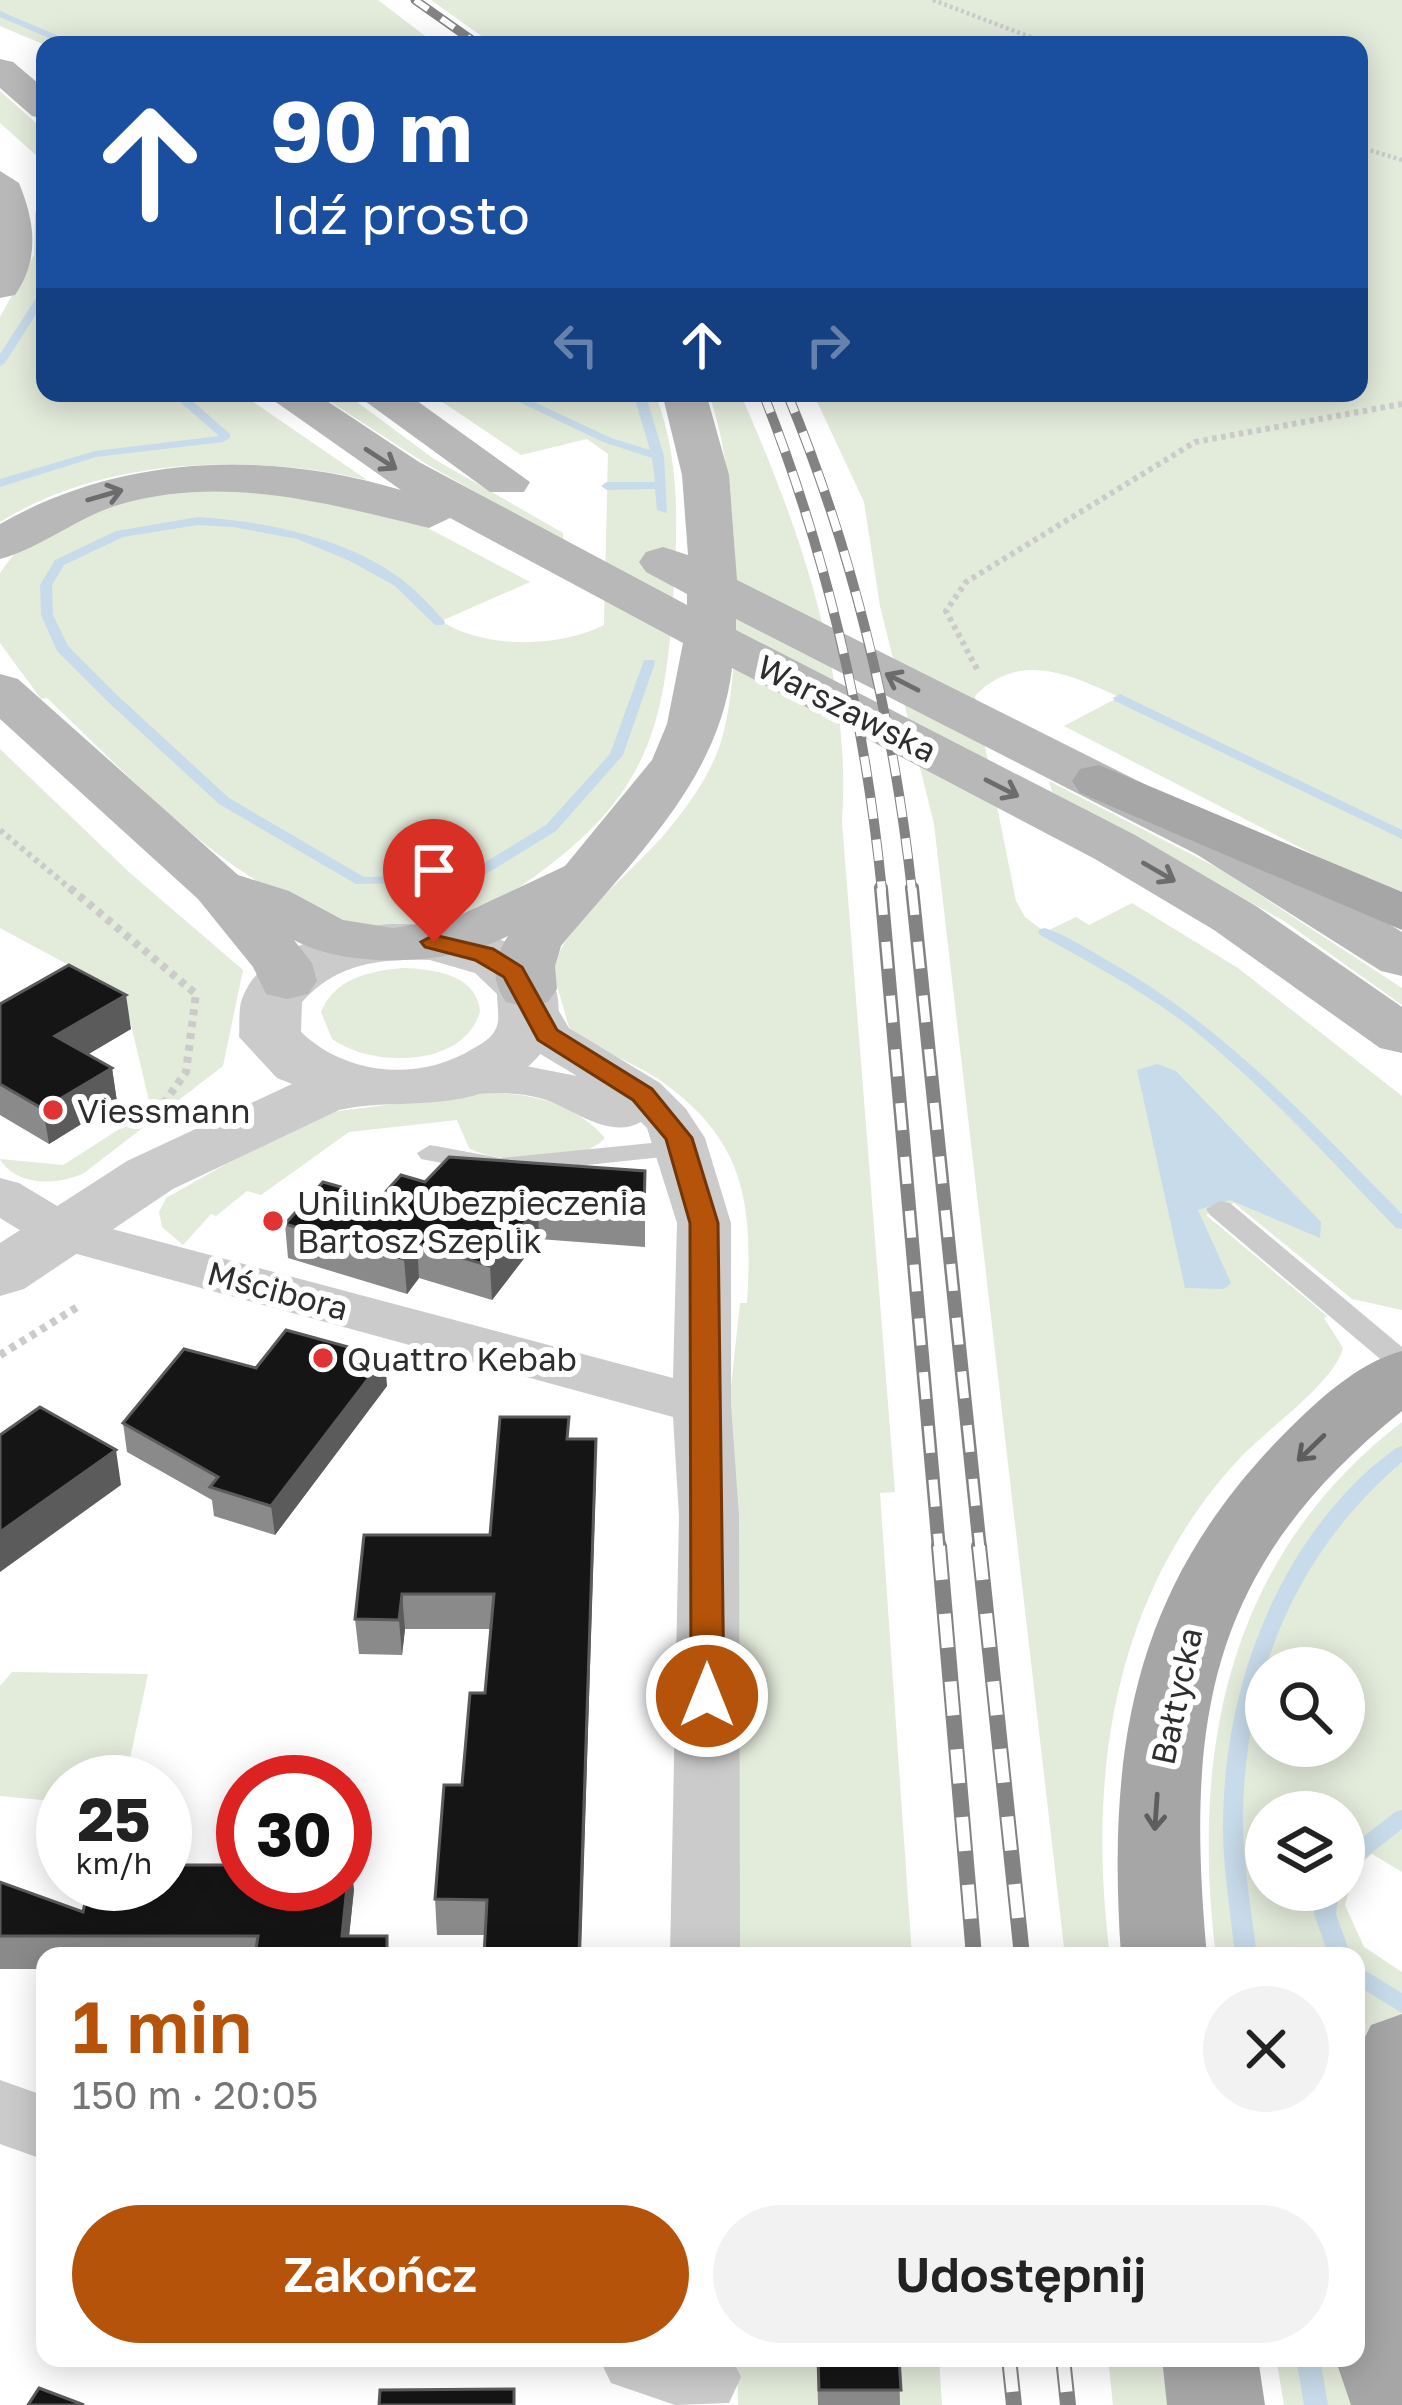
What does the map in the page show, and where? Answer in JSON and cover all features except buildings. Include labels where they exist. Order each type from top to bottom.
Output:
[{"type":"main road","points":[[7,51],[36,94]]},
{"type":"main road","points":[[0,146],[36,179]]},
{"type":"main road","points":[[0,182],[15,218],[15,239],[0,286]]},
{"type":"main road","name":"Warszawska","points":[[298,402],[403,472],[563,537],[1043,754],[1077,798],[1235,918],[1402,1035]]},
{"type":"main road","name":"Warszawska","points":[[388,402],[563,537],[1077,798],[1216,842],[1402,958]]},
{"type":"main road","points":[[529,998],[527,954],[584,877],[643,816],[682,754],[699,704],[710,610],[707,497],[704,458],[687,402]]},
{"type":"main road","points":[[0,544],[56,511],[133,487],[218,477],[273,478],[563,537]]},
{"type":"main road","points":[[0,690],[170,849],[218,887],[268,903],[328,934],[397,942],[468,934],[549,889],[584,877]]},
{"type":"main road","points":[[1077,798],[1402,913]]},
{"type":"main road","points":[[218,887],[234,914],[282,963],[287,981]]},
{"type":"main road","name":"Bałtycka","points":[[1162,1947],[1155,1837],[1158,1777],[1171,1693],[1193,1615],[1233,1541],[1280,1479],[1348,1415],[1402,1374]]},
{"type":"main road","points":[[1365,2188],[1369,2147],[1402,2050]]},
{"type":"main road","points":[[1365,2256],[1375,2324],[1400,2405]]},
{"type":"main road","points":[[1211,2367],[1216,2405]]},
{"type":"street","points":[[678,1153],[619,1114],[545,1082],[496,1074],[410,1089],[357,1087],[310,1073],[276,1045],[267,1019],[272,999],[287,981],[328,955],[397,942],[484,954],[514,972],[550,1038],[654,1104],[678,1153],[704,1223],[702,1406],[709,1516],[705,1947]]},
{"type":"street","points":[[456,1080],[510,1051],[529,1026],[529,998]]},
{"type":"street","points":[[0,1274],[63,1233],[150,1148],[259,1074],[276,1045]]},
{"type":"street","points":[[150,1148],[357,1087]]},
{"type":"street","name":"Mścibora","points":[[0,1195],[63,1233],[702,1406]]},
{"type":"street","points":[[0,2111],[36,2125]]},
{"type":"lane","points":[[430,1153],[500,1166],[678,1153]]},
{"type":"lane","points":[[1220,1208],[1402,1362]]},
{"type":"path","points":[[932,0],[1027,36]]},
{"type":"path","points":[[1368,150],[1402,160]]},
{"type":"path","points":[[977,669],[946,611],[966,582],[1195,442],[1402,404]]},
{"type":"path","points":[[0,830],[196,994],[186,1072],[150,1148]]},
{"type":"path","points":[[0,1355],[80,1306]]},
{"type":"green space","points":[[0,0],[378,0],[425,36],[36,36],[36,41],[0,26]]},
{"type":"green space","points":[[431,0],[1402,0],[1402,900],[1064,726],[1119,697],[1064,675],[1027,670],[992,682],[975,696],[1016,901],[1025,917],[1045,932],[1076,917],[1089,925],[1132,903],[1238,968],[1402,1096],[1402,1310],[1352,1299],[1234,1203],[1206,1215],[1327,1316],[1343,1348],[1326,1377],[1238,1460],[1195,1513],[1162,1570],[1136,1630],[1118,1692],[1107,1757],[1103,1822],[1109,1947],[1064,1947],[934,824],[880,606],[864,502],[817,402],[1368,402],[1368,36],[481,36]]},
{"type":"green space","points":[[0,91],[36,123],[36,155],[0,123]]},
{"type":"green space","points":[[35,212],[36,402],[253,402],[367,480],[275,466],[179,466],[85,484],[0,522],[0,317],[34,255]]},
{"type":"green space","points":[[331,402],[357,402],[434,459],[563,533],[563,542],[423,462]]},
{"type":"green space","points":[[442,402],[658,402],[675,486],[665,681],[642,758],[596,824],[517,889],[460,917],[416,928],[372,929],[308,909],[266,886],[187,830],[47,698],[41,699],[0,643],[0,573],[16,551],[113,501],[216,485],[407,517],[530,582],[441,621],[458,630],[521,642],[586,633],[604,625],[608,454],[587,439],[521,455]]},
{"type":"green space","points":[[711,402],[744,402],[801,548],[830,657],[839,712],[842,822],[895,1492],[880,1493],[911,1947],[732,1947],[726,1434],[740,1303],[747,1303],[745,1204],[726,1150],[687,1101],[569,1027],[552,969],[572,933],[683,811],[720,745],[728,711],[736,620],[732,518]]},
{"type":"green space","points":[[0,749],[130,873],[243,970],[223,1066],[84,1173],[62,1180],[26,1179],[0,1159],[63,1165],[151,1109],[124,995],[0,928]]},
{"type":"green space","points":[[1049,781],[1220,869],[1402,988],[1402,1005],[1284,921],[1052,792]]},
{"type":"green space","points":[[402,968],[440,972],[471,989],[480,1012],[470,1030],[437,1053],[415,1057],[370,1055],[332,1039],[321,1012],[334,992],[365,975]]},
{"type":"green space","points":[[483,1093],[550,1102],[580,1116],[605,1138],[578,1153],[520,1160],[469,1148],[457,1120],[349,1132],[261,1195],[247,1191],[216,1216],[211,1214],[183,1245],[162,1227],[159,1212],[166,1198],[314,1114]]},
{"type":"green space","points":[[1402,1422],[1402,1872],[1372,1854],[1365,1860],[1365,1791],[1245,1791],[1245,1911],[1348,1911],[1364,1947],[1215,1947],[1209,1879],[1218,1731],[1234,1661],[1260,1595],[1296,1532],[1343,1475]]},
{"type":"green space","points":[[12,1672],[148,1674],[131,1755],[36,1755],[36,1799],[0,1796],[0,1686]]},
{"type":"green space","points":[[1365,1948],[1402,1972],[1402,2405],[1284,2405],[1278,2367],[1365,2367]]},
{"type":"green space","points":[[737,2367],[940,2367],[942,2405],[738,2405]]},
{"type":"green space","points":[[1109,2367],[1164,2367],[1169,2405],[1113,2405]]},
{"type":"water","points":[[1157,1064],[1176,1071],[1321,1222],[1320,1238],[1230,1200],[1198,1210],[1231,1283],[1224,1289],[1185,1288],[1137,1070]]},
{"type":"waterway","points":[[0,14],[51,36]]},
{"type":"waterway","points":[[0,363],[36,306]]},
{"type":"waterway","points":[[0,483],[95,454],[226,436],[186,402]]},
{"type":"waterway","points":[[525,402],[607,440],[658,456]]},
{"type":"waterway","points":[[642,402],[658,456]]},
{"type":"waterway","points":[[658,456],[663,510]]},
{"type":"waterway","points":[[607,486],[660,485]]},
{"type":"waterway","points":[[439,622],[399,583],[354,558],[300,536],[233,523],[198,521],[120,534],[59,563],[46,585],[47,615],[62,648],[113,699],[224,801],[361,881],[457,879],[481,871],[551,828],[616,755],[649,663]]},
{"type":"waterway","points":[[1120,698],[1402,835]]},
{"type":"waterway","points":[[1045,932],[1141,986],[1223,1047],[1402,1224]]},
{"type":"waterway","points":[[1245,1947],[1233,1827],[1235,1775],[1256,1670],[1274,1619],[1327,1526],[1362,1486],[1402,1452]]},
{"type":"waterway","points":[[1365,1847],[1402,1818]]},
{"type":"waterway","points":[[1325,1911],[1337,1947]]},
{"type":"waterway","points":[[1365,1980],[1402,2004]]},
{"type":"waterway","points":[[1310,2367],[1316,2405]]},
{"type":"railway","points":[[415,0],[466,36]]},
{"type":"railway","points":[[766,402],[806,515],[840,638],[865,763],[882,891]]},
{"type":"railway","points":[[791,402],[832,514],[867,638],[894,763],[912,891]]},
{"type":"railway","points":[[881,888],[939,1549]]},
{"type":"railway","points":[[912,888],[980,1549]]},
{"type":"railway","points":[[939,1546],[973,1947]]},
{"type":"railway","points":[[979,1546],[1021,1947]]},
{"type":"railway","points":[[1010,2367],[1014,2405]]},
{"type":"railway","points":[[1064,2367],[1068,2405]]},
{"type":"place","name":"Viessmann","points":[[53,1110]]},
{"type":"place","name":"Unilink Ubezpieczenia Bartosz Szeplik","points":[[273,1221]]},
{"type":"place","name":"Quattro Kebab","points":[[323,1358]]},
{"type":"route","points":[[434,942],[484,954],[514,972],[527,989],[534,1018],[547,1034],[642,1094],[679,1138],[704,1223],[707,1696]]}]
